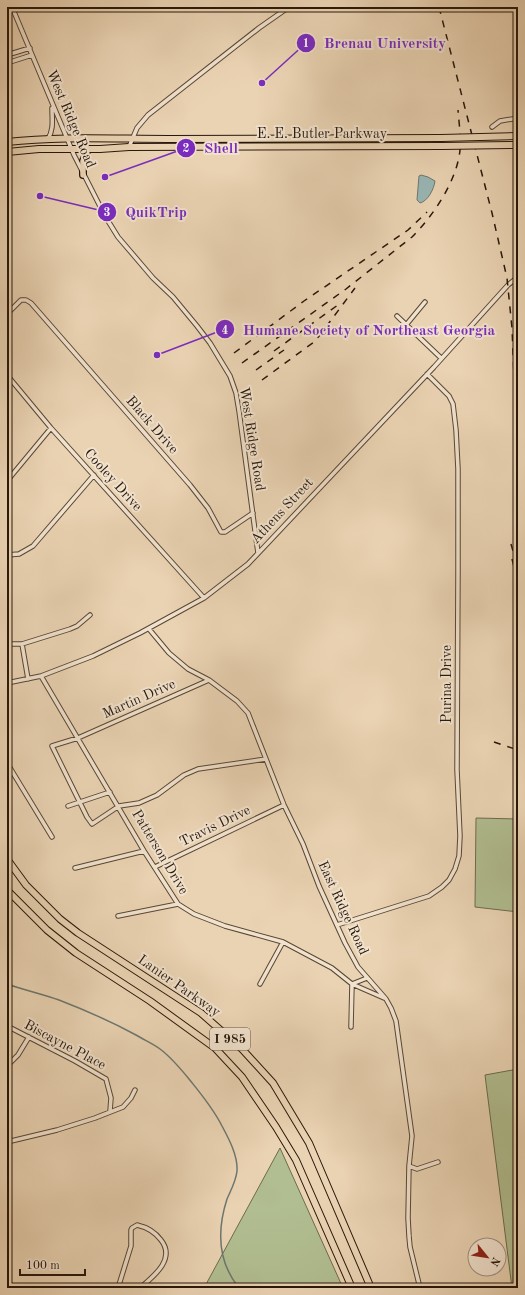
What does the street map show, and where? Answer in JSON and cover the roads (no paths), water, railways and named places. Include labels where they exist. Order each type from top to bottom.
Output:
[{"type":"highway","name":"E. E. Butler Parkway","points":[[7,142],[67,138],[441,138],[517,136]]},
{"type":"highway","name":"E. E. Butler Parkway","points":[[7,152],[39,149],[129,147],[518,145]]},
{"type":"highway","name":"Lanier Parkway","points":[[7,859],[26,885],[60,919],[78,933],[201,1013],[242,1049],[273,1083],[309,1143],[371,1288]]},
{"type":"highway","name":"Lanier Parkway","points":[[7,890],[47,930],[76,953],[150,1001],[215,1048],[242,1077],[276,1127],[296,1160],[352,1288]]},
{"type":"main road","points":[[83,175],[83,161],[88,149]]},
{"type":"street","name":"West Ridge Road","points":[[12,7],[71,149],[105,216],[118,237],[153,278],[173,297],[197,326],[215,350],[230,376],[236,393],[239,411],[258,553]]},
{"type":"street","points":[[129,147],[142,120],[259,28],[289,7]]},
{"type":"street","points":[[7,55],[30,48]]},
{"type":"street","points":[[7,63],[32,55]]},
{"type":"street","points":[[48,139],[52,132],[53,126],[52,104]]},
{"type":"street","points":[[492,127],[500,121],[518,118]]},
{"type":"street","name":"Athens Street","points":[[7,683],[42,676],[93,656],[149,629],[204,598],[248,564],[427,374],[508,285],[518,277]]},
{"type":"street","name":"Black Drive","points":[[7,314],[21,300],[26,300],[31,303],[190,485],[208,508],[221,532],[225,532],[252,513]]},
{"type":"street","points":[[406,325],[425,302]]},
{"type":"street","points":[[397,316],[441,358]]},
{"type":"street","name":"Purina Drive","points":[[338,925],[429,896],[442,888],[449,880],[455,869],[459,856],[460,836],[457,770],[458,469],[456,430],[453,404],[449,396],[427,374]]},
{"type":"street","name":"Cooley Drive","points":[[7,376],[51,428],[204,598]]},
{"type":"street","points":[[7,481],[51,428]]},
{"type":"street","points":[[7,555],[20,554],[33,546],[94,475]]},
{"type":"street","points":[[7,644],[22,644],[70,629],[77,626],[90,615]]},
{"type":"street","name":"East Ridge Road","points":[[149,629],[169,653],[188,669],[209,680],[237,701],[248,713],[284,805],[303,844],[319,886],[352,955],[358,967],[386,999],[391,1008],[396,1021],[412,1136],[409,1166],[408,1218],[410,1247],[420,1288]]},
{"type":"street","points":[[22,644],[28,679]]},
{"type":"street","name":"Patterson Drive","points":[[42,676],[144,851],[178,904],[194,914],[225,926],[283,942],[332,968],[352,984],[386,999]]},
{"type":"street","name":"Martin Drive","points":[[79,802],[52,746],[78,738],[209,680]]},
{"type":"street","points":[[79,802],[92,824],[119,806],[139,803],[157,795],[184,775],[198,769],[266,759]]},
{"type":"street","points":[[7,763],[52,837]]},
{"type":"street","points":[[68,806],[110,792]]},
{"type":"street","name":"Travis Drive","points":[[155,867],[284,805]]},
{"type":"street","points":[[75,868],[144,851]]},
{"type":"street","points":[[118,916],[178,904]]},
{"type":"street","points":[[260,984],[283,942]]},
{"type":"street","points":[[351,1027],[352,984],[367,978]]},
{"type":"street","name":"Biscayne Place","points":[[7,1026],[76,1061],[106,1079],[111,1098],[110,1112]]},
{"type":"street","points":[[7,1066],[18,1055],[29,1037]]},
{"type":"street","points":[[7,1142],[57,1130],[123,1107],[131,1098],[135,1090]]},
{"type":"street","points":[[409,1166],[417,1169],[438,1162]]},
{"type":"street","points":[[118,1288],[131,1246],[131,1230],[137,1225],[148,1229],[157,1235],[164,1244],[167,1252],[164,1262],[158,1272],[140,1288]]},
{"type":"water","points":[[421,175],[435,181],[426,200],[420,203],[417,200],[419,176]]},
{"type":"waterway","points":[[7,984],[53,998],[79,1008],[118,1025],[151,1043],[172,1059],[215,1113],[225,1131],[237,1165],[236,1175],[224,1211],[221,1245],[223,1257],[227,1267],[239,1288]]},
{"type":"railway","points":[[439,7],[492,213],[507,278],[512,328],[518,474]]},
{"type":"railway","points":[[242,363],[346,289],[420,229],[443,197],[458,162],[460,150],[458,110]]},
{"type":"railway","points":[[234,353],[304,301],[408,230],[427,212]]},
{"type":"railway","points":[[262,380],[314,342],[355,288]]},
{"type":"railway","points":[[274,351],[342,302]]},
{"type":"railway","points":[[256,370],[284,350]]},
{"type":"railway","points":[[511,544],[517,565]]},
{"type":"railway","points":[[512,559],[518,583]]},
{"type":"railway","points":[[494,742],[518,750]]},
{"type":"place","name":"Brenau University","points":[[262,83]]},
{"type":"place","name":"Shell","points":[[105,177]]},
{"type":"place","name":"QuikTrip","points":[[40,196]]},
{"type":"place","name":"Humane Society of Northeast Georgia","points":[[157,355]]}]
